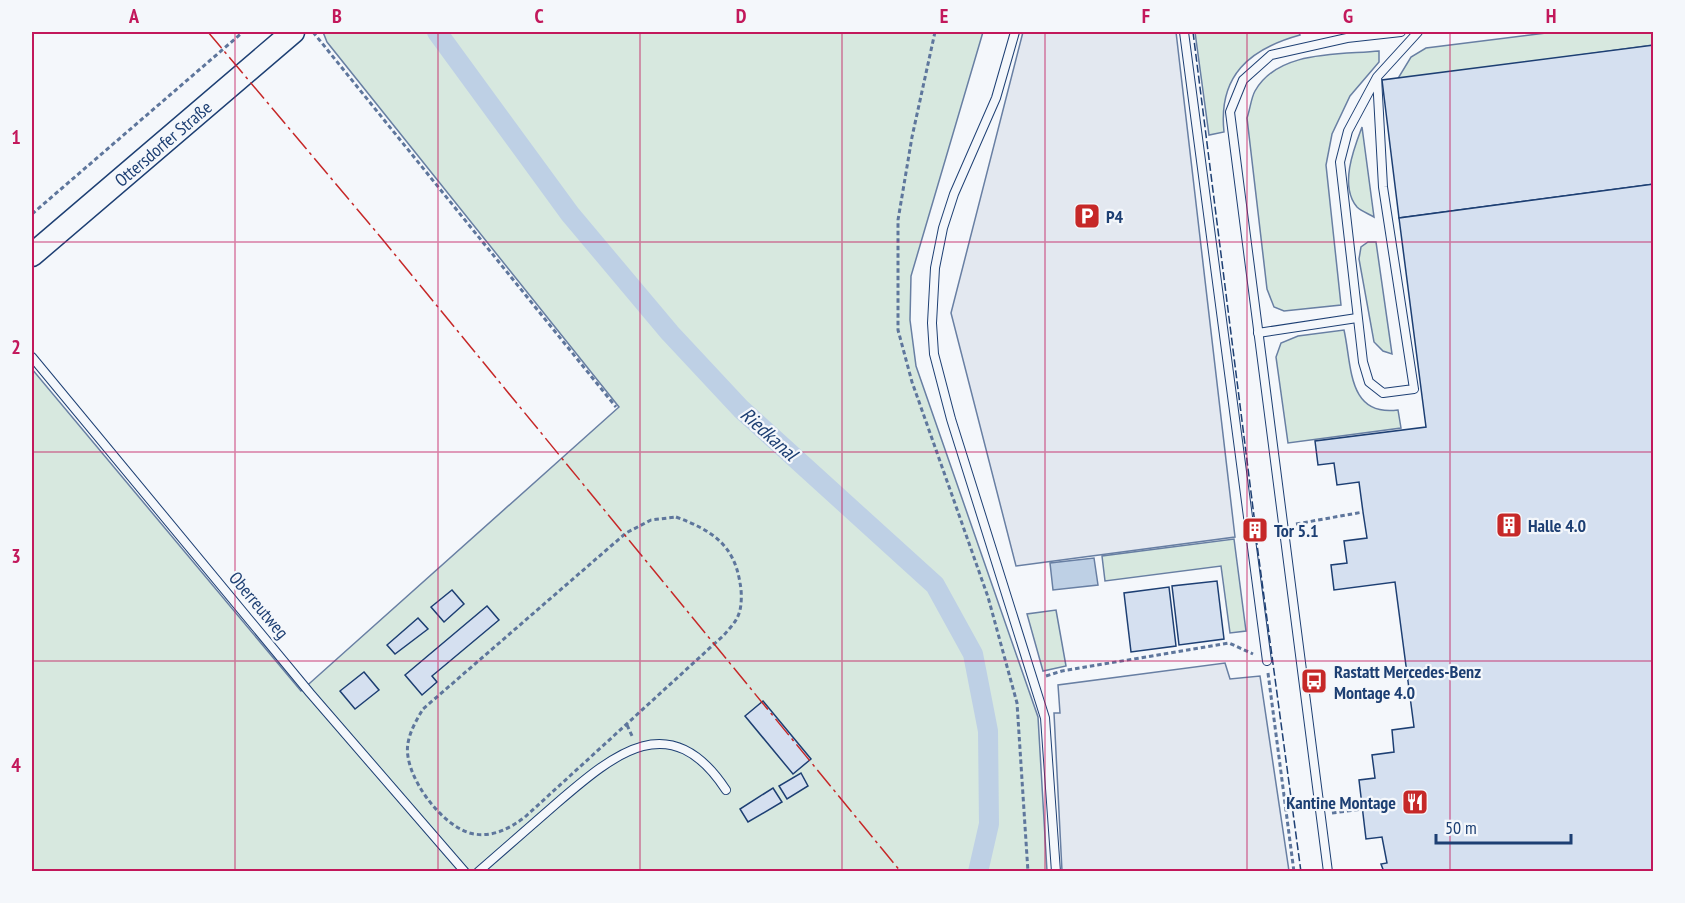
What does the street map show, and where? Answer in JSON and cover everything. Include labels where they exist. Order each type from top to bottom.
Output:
[{"type":"street","name":"Ottersdorfer Straße","points":[[32,255],[293,32]]},
{"type":"lane","points":[[1015,32],[996,98],[954,194],[943,228],[937,256],[932,322],[934,354],[951,419],[1045,718],[1056,872]]},
{"type":"lane","points":[[1184,32],[1267,661]]},
{"type":"lane","points":[[1328,872],[1230,112],[1243,80],[1271,55],[1347,35],[1401,32]]},
{"type":"lane","points":[[1377,77],[1383,187],[1414,389],[1383,393],[1369,382],[1363,362],[1340,162],[1348,131],[1377,77],[1418,32]]},
{"type":"lane","points":[[1258,333],[1357,318]]},
{"type":"lane","name":"Oberreutweg","points":[[32,357],[310,693],[465,872]]},
{"type":"lane","points":[[478,872],[590,774],[625,752],[648,744],[668,744],[697,755],[726,790]]},
{"type":"path","points":[[32,214],[243,32]]},
{"type":"path","points":[[314,32],[616,407]]},
{"type":"path","points":[[1283,526],[1363,512]]},
{"type":"path","points":[[676,517],[702,526],[722,542],[737,565],[742,591],[739,615],[724,635],[510,828],[490,835],[471,834],[452,824],[420,787],[410,766],[407,744],[423,709],[601,552],[651,520],[676,517]]},
{"type":"path","points":[[1013,686],[1062,671],[1229,643],[1267,661],[1294,872]]},
{"type":"path","points":[[1321,814],[1363,809]]},
{"type":"shaded area","points":[[323,32],[983,32],[911,276],[910,320],[916,366],[1038,717],[1047,871],[32,871],[32,369],[301,691],[619,407],[327,42]]},
{"type":"shaded area","name":"P4","points":[[1023,32],[1176,32],[1235,537],[1016,566],[951,313]]},
{"type":"shaded area","points":[[1195,32],[1299,32],[1300,35],[1266,48],[1241,68],[1232,80],[1226,95],[1223,112],[1224,132],[1209,135]]},
{"type":"shaded area","points":[[1554,32],[1653,32],[1653,45],[1397,80],[1411,57],[1426,48]]},
{"type":"shaded area","points":[[1379,51],[1379,62],[1350,96],[1332,134],[1326,165],[1341,305],[1284,311],[1274,307],[1267,289],[1247,118],[1255,91],[1265,78],[1278,68],[1294,61],[1328,55]]},
{"type":"shaded area","points":[[1362,127],[1374,217],[1357,207],[1349,189],[1350,167]]},
{"type":"shaded area","points":[[1368,242],[1376,242],[1392,354],[1383,351],[1374,342],[1359,259],[1361,247]]},
{"type":"shaded area","points":[[1344,330],[1351,373],[1361,397],[1369,405],[1381,410],[1398,410],[1401,428],[1288,443],[1276,357],[1281,343],[1298,336]]},
{"type":"shaded area","points":[[1234,539],[1246,631],[1230,633],[1221,566],[1105,581],[1102,556]]},
{"type":"shaded area","points":[[1056,610],[1066,666],[1043,671],[1027,614]]},
{"type":"shaded area","points":[[1225,663],[1230,679],[1260,676],[1289,871],[1062,871],[1054,713],[1060,713],[1058,685]]},
{"type":"water","points":[[1094,558],[1098,585],[1053,590],[1050,563]]},
{"type":"building","points":[[1654,45],[1654,184],[1399,218],[1382,80]]},
{"type":"building","name":"Halle 4.0","points":[[1654,184],[1654,872],[1384,872],[1381,864],[1387,863],[1382,837],[1366,839],[1359,780],[1375,778],[1372,755],[1394,752],[1392,730],[1414,727],[1395,582],[1334,590],[1331,565],[1347,563],[1344,541],[1367,538],[1359,482],[1337,485],[1334,463],[1318,465],[1315,441],[1426,427],[1399,218]]},
{"type":"building","name":"Tor 5.1","points":[[1257,523],[1259,536],[1253,537],[1251,524]]},
{"type":"building","points":[[1217,581],[1224,639],[1179,645],[1172,586]]},
{"type":"building","points":[[1169,587],[1176,646],[1131,652],[1124,593]]},
{"type":"building","points":[[452,590],[464,604],[444,622],[431,607]]},
{"type":"building","points":[[487,606],[499,620],[432,676],[437,682],[422,695],[405,675]]},
{"type":"building","points":[[418,618],[428,629],[395,654],[387,645]]},
{"type":"building","points":[[364,672],[379,690],[355,709],[340,691]]},
{"type":"building","points":[[763,701],[811,759],[793,774],[745,716]]},
{"type":"building","points":[[801,773],[808,786],[787,799],[779,786]]},
{"type":"building","points":[[773,788],[782,802],[748,822],[740,809]]},
{"type":"waterway","name":"Riedkanal","points":[[437,32],[570,214],[670,333],[741,409],[935,585],[973,654],[988,731],[989,824],[978,872]]},
{"type":"fence","points":[[1193,32],[1255,524]]},
{"type":"fence","points":[[1256,537],[1301,872]]},
{"type":"power","points":[[208,32],[383,240],[901,872]]},
{"type":"place","name":"P4","points":[[1087,216]]},
{"type":"place","name":"Halle 4.0","points":[[1509,525]]},
{"type":"place","name":"Tor 5.1","points":[[1255,530]]},
{"type":"place","name":"Rastatt Mercedes-Benz Montage 4.0","points":[[1314,681]]},
{"type":"place","name":"Kantine Montage","points":[[1415,802]]}]
